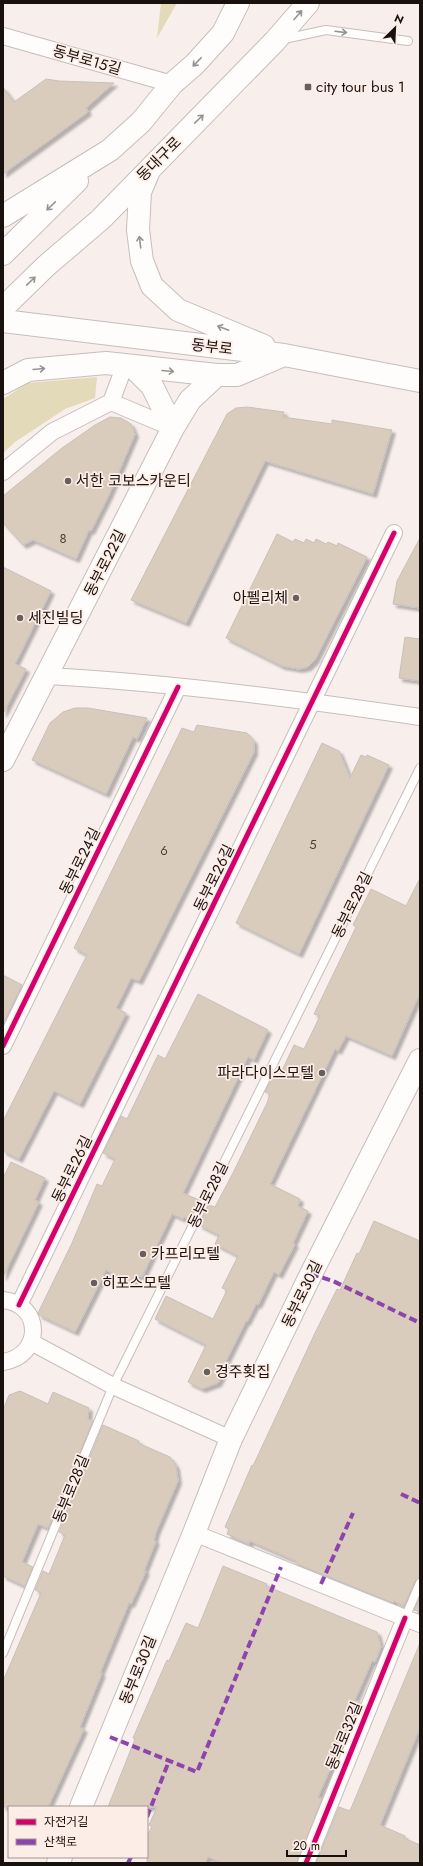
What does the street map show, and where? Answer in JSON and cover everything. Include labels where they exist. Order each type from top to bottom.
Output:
[{"type":"main road","points":[[3,254],[141,122],[172,84],[195,64],[223,33],[238,3]]},
{"type":"main road","name":"동대구로","points":[[3,308],[46,266],[101,219],[151,166],[275,41],[308,3]]},
{"type":"main road","points":[[3,216],[110,150]]},
{"type":"main road","points":[[151,166],[140,192],[138,230],[142,261],[152,286],[178,310],[231,331],[284,355]]},
{"type":"main road","name":"동부로","points":[[3,321],[284,355],[420,381]]},
{"type":"main road","points":[[3,383],[28,370],[106,363],[217,375],[237,375],[284,355]]},
{"type":"main road","points":[[128,366],[152,386],[173,428]]},
{"type":"main road","name":"동부로22길","points":[[3,760],[173,428],[190,400],[217,375]]},
{"type":"main road","name":"동부로30길","points":[[81,1806],[194,1533],[231,1439],[311,1274],[420,1060]]},
{"type":"street","name":"동부로15길","points":[[3,36],[172,84]]},
{"type":"street","points":[[3,472],[52,432],[111,402],[128,366]]},
{"type":"street","points":[[111,402],[173,428]]},
{"type":"street","name":"동부로26길","points":[[19,1305],[394,533]]},
{"type":"street","points":[[47,676],[121,680],[313,702],[420,717]]},
{"type":"street","name":"동부로24길","points":[[3,1046],[178,687]]},
{"type":"street","points":[[3,1300],[10,1300],[27,1312],[32,1321],[33,1332],[31,1342],[26,1350],[19,1357],[3,1362]]},
{"type":"street","points":[[31,1342],[113,1386],[231,1439]]},
{"type":"street","points":[[194,1533],[420,1624]]},
{"type":"street","name":"동부로32길","points":[[306,1863],[405,1618]]},
{"type":"lane","points":[[223,33],[248,3]]},
{"type":"lane","points":[[275,41],[326,30],[408,40]]},
{"type":"lane","name":"동부로28길","points":[[3,1653],[113,1386],[420,768]]},
{"type":"lane","name":"동부로32길","points":[[405,1618],[420,1583]]},
{"type":"shaded area","points":[[161,3],[177,3],[157,38]]},
{"type":"shaded area","points":[[97,377],[95,398],[65,409],[15,442],[3,453],[3,399],[28,383]]},
{"type":"building","points":[[46,79],[59,81],[114,83],[86,108],[88,112],[3,174],[3,87],[14,102]]},
{"type":"building","points":[[247,407],[284,412],[283,417],[332,424],[332,420],[392,430],[373,494],[265,461],[186,623],[131,600],[227,414],[236,408]]},
{"type":"building","name":"서한 코보스카운티","points":[[110,417],[121,418],[131,424],[135,434],[109,495],[91,531],[89,530],[76,559],[33,540],[23,545],[3,523],[3,496],[62,448],[95,425]]},
{"type":"building","name":"아펠리체","points":[[277,534],[293,542],[295,539],[304,543],[306,539],[314,543],[316,539],[326,544],[328,542],[337,546],[338,543],[367,557],[315,660],[308,667],[299,669],[282,666],[226,638]]},
{"type":"building","points":[[420,538],[420,608],[393,604],[397,581]]},
{"type":"building","name":"세진빌딩","points":[[3,567],[51,591],[15,664],[26,669],[3,714]]},
{"type":"building","points":[[405,637],[420,639],[420,681],[399,678]]},
{"type":"building","points":[[75,708],[88,708],[147,718],[137,739],[133,737],[106,794],[32,760],[50,723],[63,712]]},
{"type":"building","points":[[197,725],[247,733],[254,741],[254,752],[139,981],[131,978],[116,1008],[126,1013],[80,1104],[54,1091],[19,1159],[3,1151],[3,1121],[87,955],[74,948],[182,728],[194,732]]},
{"type":"building","points":[[322,743],[339,751],[350,778],[361,755],[366,757],[367,755],[389,765],[299,954],[236,923]]},
{"type":"building","points":[[420,878],[420,993],[392,1056],[346,1036],[338,1051],[335,1049],[270,1184],[300,1199],[298,1206],[308,1211],[293,1243],[295,1244],[279,1275],[274,1272],[258,1305],[256,1304],[247,1322],[246,1321],[226,1361],[229,1362],[218,1383],[202,1389],[188,1382],[206,1345],[155,1319],[166,1296],[213,1319],[227,1290],[222,1288],[238,1256],[215,1244],[219,1235],[199,1225],[209,1205],[215,1207],[234,1171],[267,1103],[270,1094],[265,1092],[274,1075],[279,1077],[294,1045],[304,1049],[320,1016],[314,1014],[356,927],[353,925],[371,889],[406,906]]},
{"type":"building","points":[[3,975],[22,985],[3,1024]]},
{"type":"building","points":[[198,994],[268,1030],[254,1060],[248,1057],[183,1193],[199,1200],[189,1220],[172,1214],[142,1277],[138,1275],[134,1284],[106,1270],[75,1332],[39,1315],[38,1313],[72,1243],[97,1184],[102,1186],[115,1159],[103,1153],[121,1116],[127,1119],[158,1055],[165,1059]]},
{"type":"building","points":[[11,1162],[45,1178],[35,1200],[39,1202],[3,1277],[3,1178]]},
{"type":"building","points":[[374,1221],[420,1241],[420,1578],[415,1581],[404,1606],[394,1601],[393,1603],[295,1563],[296,1561],[250,1541],[249,1544],[227,1534],[229,1529],[225,1527],[252,1465],[253,1466],[315,1333],[337,1289],[340,1290],[357,1253],[359,1254]]},
{"type":"building","points":[[20,1391],[48,1404],[53,1392],[89,1408],[88,1419],[93,1421],[48,1528],[38,1524],[22,1562],[33,1567],[25,1586],[3,1576],[3,1410],[9,1395]]},
{"type":"building","points":[[103,1425],[170,1457],[176,1466],[178,1481],[156,1532],[154,1540],[156,1541],[144,1571],[146,1571],[131,1604],[129,1603],[100,1673],[102,1673],[80,1727],[84,1729],[48,1806],[3,1807],[3,1681],[41,1593],[35,1590],[43,1571],[49,1574],[65,1535],[59,1532]]},
{"type":"building","points":[[223,1566],[267,1584],[266,1586],[377,1632],[381,1647],[375,1662],[372,1661],[355,1700],[360,1702],[318,1797],[322,1799],[297,1863],[222,1863],[208,1857],[205,1863],[147,1863],[148,1835],[152,1826],[149,1825],[157,1807],[108,1806],[135,1739],[133,1738],[167,1660],[169,1661],[186,1623],[198,1628]]},
{"type":"building","points":[[420,1597],[420,1612],[414,1610]]},
{"type":"building","points":[[420,1643],[420,1728],[380,1825],[405,1836],[404,1838],[420,1845],[420,1863],[316,1863],[339,1807],[350,1811]]},
{"type":"marked path","points":[[311,1274],[333,1281],[420,1323]]},
{"type":"marked path","points":[[401,1494],[420,1503]]},
{"type":"marked path","points":[[321,1584],[353,1513]]},
{"type":"marked path","points":[[110,1737],[197,1772],[281,1567]]},
{"type":"marked path","points":[[148,1814],[169,1761]]},
{"type":"marked path","points":[[128,1863],[130,1858]]},
{"type":"cycle path","points":[[19,1305],[394,533]]},
{"type":"cycle path","points":[[3,1046],[178,687]]},
{"type":"cycle path","points":[[306,1863],[405,1618]]},
{"type":"place","name":"city tour bus 1","points":[[308,87]]},
{"type":"place","name":"서한 코보스카운티","points":[[68,481]]},
{"type":"place","name":"아펠리체","points":[[296,598]]},
{"type":"place","name":"세진빌딩","points":[[20,618]]},
{"type":"place","name":"파라다이스모텔","points":[[322,1073]]},
{"type":"place","name":"카프리모텔","points":[[143,1254]]},
{"type":"place","name":"히포스모텔","points":[[94,1283]]},
{"type":"place","name":"경주횟집","points":[[207,1372]]}]
